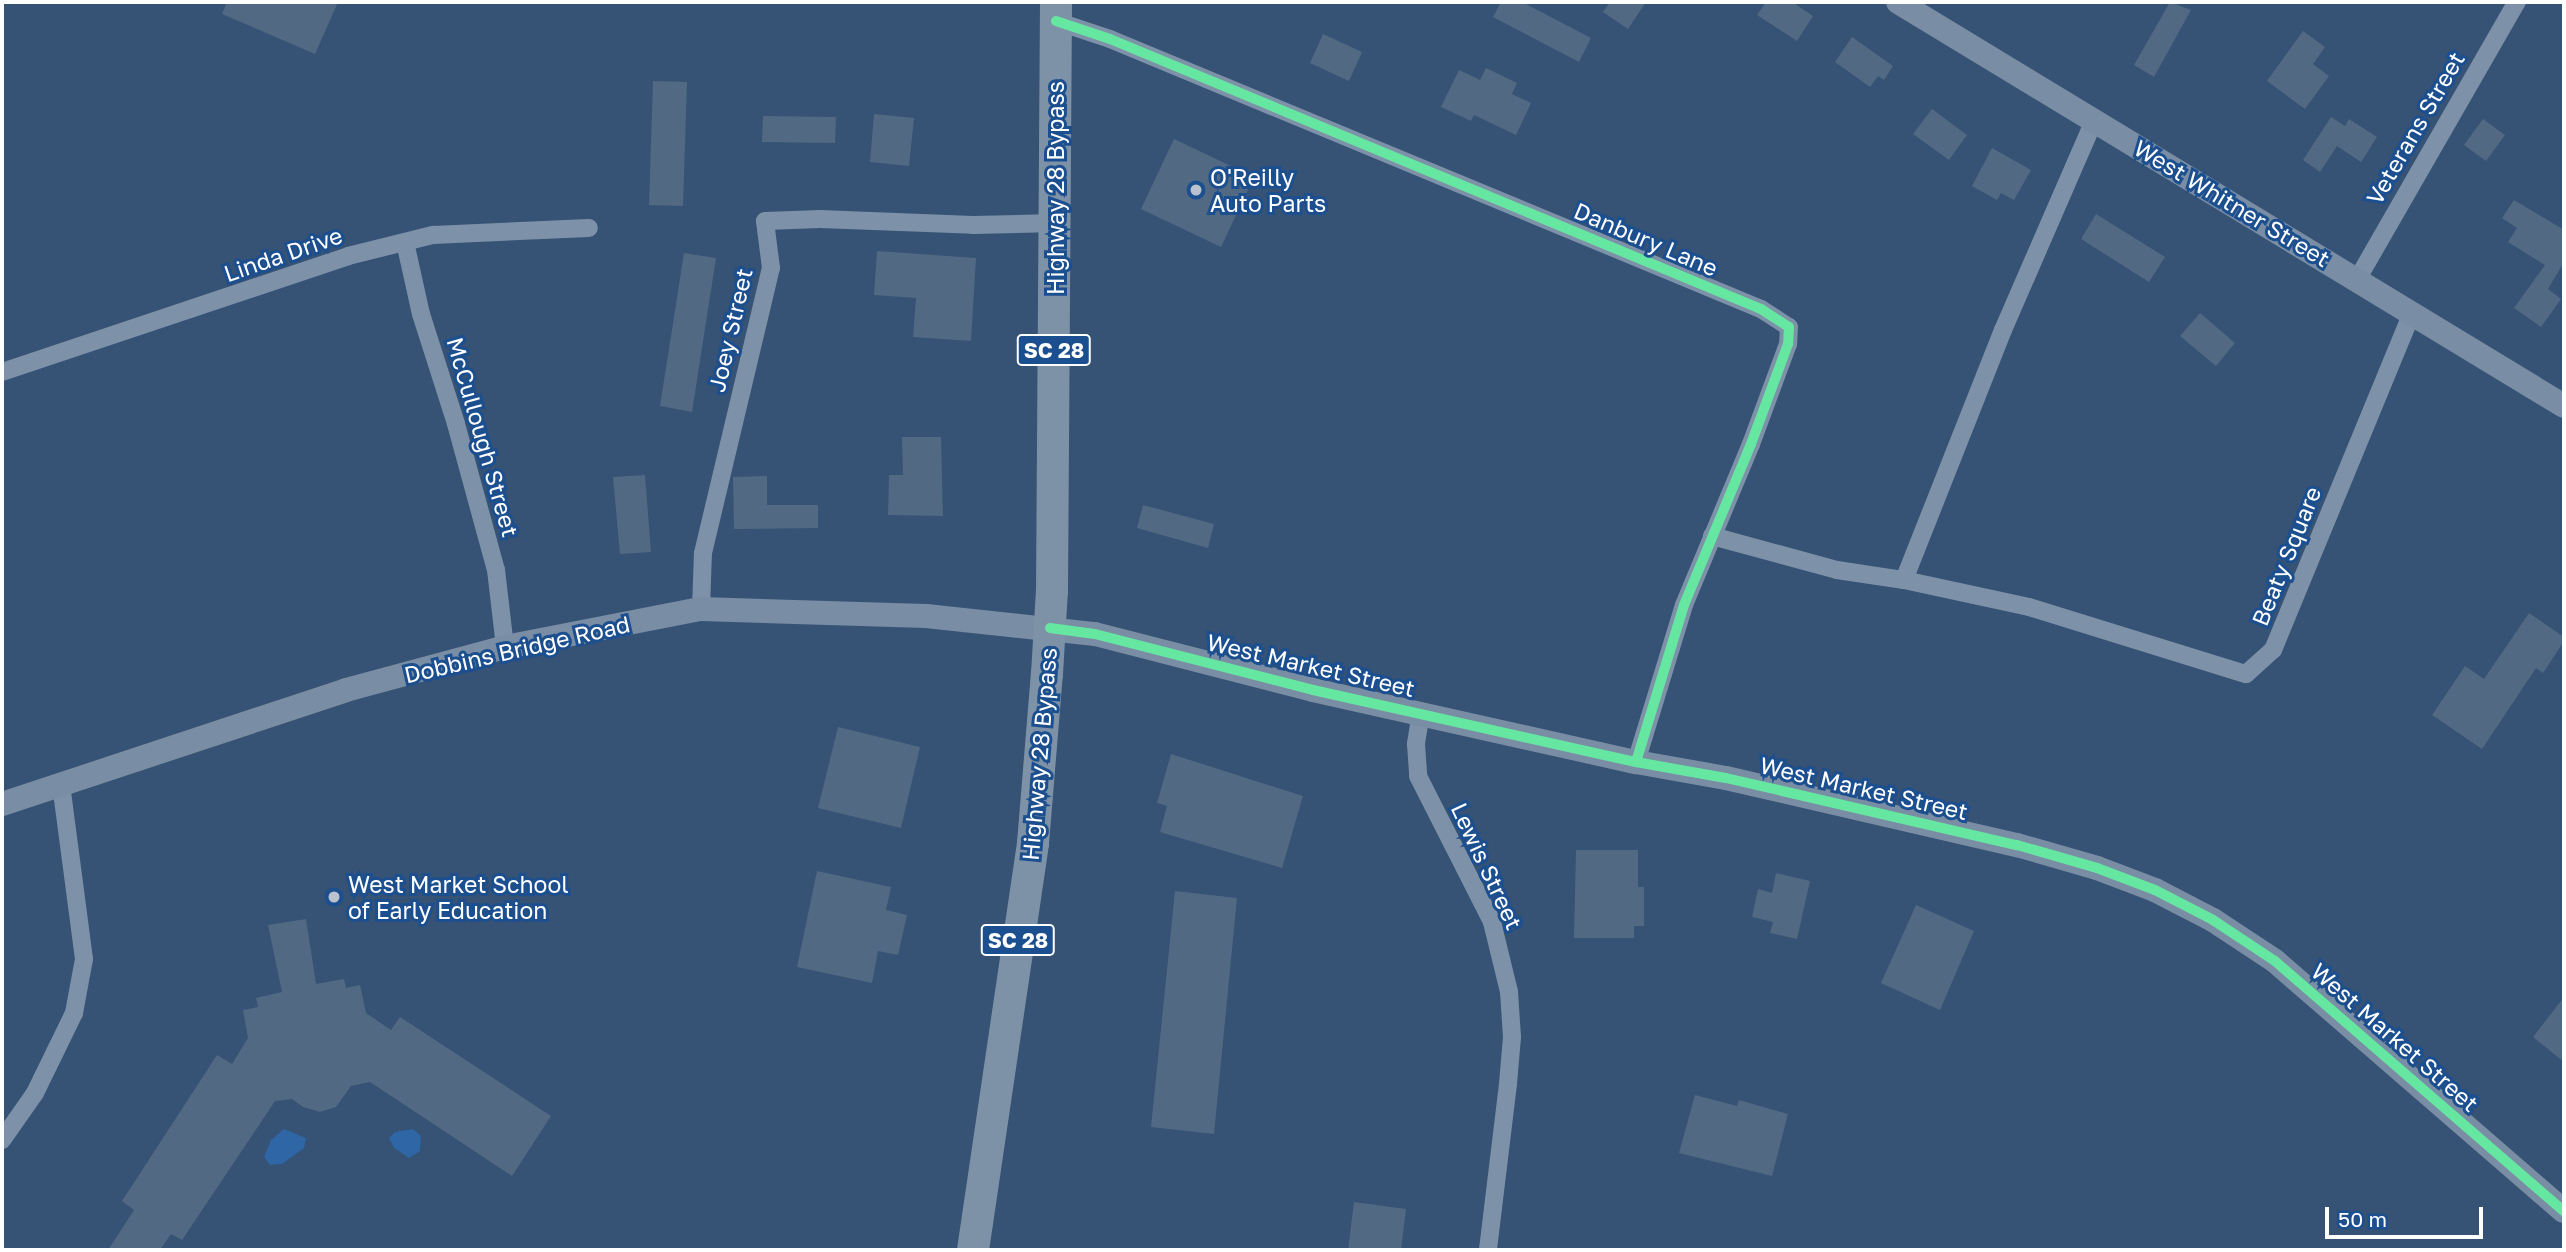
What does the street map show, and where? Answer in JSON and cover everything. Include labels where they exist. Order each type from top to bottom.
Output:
[{"type":"highway","name":"Highway 28 Bypass","points":[[973,1250],[1033,843],[1050,628],[1056,11]]},
{"type":"main road","name":"West Whitner Street","points":[[1898,2],[2358,278],[2564,406]]},
{"type":"main road","name":"Dobbins Bridge Road","points":[[2,804],[346,690],[505,647],[701,609],[926,617],[1050,628]]},
{"type":"main road","name":"West Market Street","points":[[1050,628],[1095,634],[1313,690],[1636,762],[1726,778],[2017,845],[2098,868],[2155,890],[2213,920],[2275,961],[2564,1211]]},
{"type":"street","name":"Veterans Street","points":[[2358,278],[2517,2]]},
{"type":"street","name":"Danbury Lane","points":[[1056,11],[1110,39],[1735,299],[1789,327],[1788,344],[1684,605],[1636,762]]},
{"type":"street","points":[[1904,580],[2003,330],[2094,121]]},
{"type":"street","name":"Joey Street","points":[[701,609],[703,553],[771,268],[765,221],[820,219],[973,225],[1056,223]]},
{"type":"street","name":"Linda Drive","points":[[2,372],[348,256],[433,235],[589,228]]},
{"type":"street","name":"McCullough Street","points":[[405,243],[421,314],[456,424],[496,570],[505,647]]},
{"type":"street","name":"Beaty Square","points":[[1713,536],[1837,570],[1904,580],[2029,607],[2246,674],[2273,650],[2412,312]]},
{"type":"street","name":"Lewis Street","points":[[1421,712],[1416,744],[1418,776],[1492,922],[1509,992],[1512,1037],[1488,1250]]},
{"type":"street","points":[[2,1140],[35,1093],[74,1013],[84,959],[61,783]]},
{"type":"shaded area","points":[[284,1129],[306,1138],[304,1148],[282,1164],[270,1165],[264,1157],[271,1140]]},
{"type":"shaded area","points":[[413,1129],[421,1136],[420,1151],[409,1158],[394,1148],[389,1138],[395,1132]]},
{"type":"building","points":[[227,2],[338,2],[315,54],[222,14]]},
{"type":"building","points":[[1501,2],[1522,2],[1591,38],[1579,62],[1493,17]]},
{"type":"building","points":[[1610,2],[1646,2],[1628,29],[1603,12]]},
{"type":"building","points":[[1766,2],[1792,2],[1813,16],[1797,41],[1757,15]]},
{"type":"building","points":[[2170,2],[2191,10],[2154,77],[2134,65]]},
{"type":"building","points":[[2303,31],[2325,47],[2313,64],[2329,76],[2305,109],[2267,81]]},
{"type":"building","points":[[1323,34],[1362,52],[1349,81],[1310,63]]},
{"type":"building","points":[[1852,37],[1893,66],[1884,80],[1878,76],[1870,87],[1835,62]]},
{"type":"building","points":[[1486,68],[1517,83],[1512,94],[1531,103],[1516,135],[1474,115],[1471,121],[1441,107],[1459,70],[1480,80]]},
{"type":"building","points":[[653,81],[687,82],[683,206],[649,205]]},
{"type":"building","points":[[1932,109],[1967,135],[1949,160],[1913,134]]},
{"type":"building","points":[[874,114],[914,118],[909,166],[870,162]]},
{"type":"building","points":[[763,116],[836,117],[835,143],[762,142]]},
{"type":"building","points":[[2331,117],[2345,126],[2349,119],[2377,137],[2361,162],[2337,146],[2320,172],[2303,160]]},
{"type":"building","points":[[2483,119],[2505,135],[2486,161],[2464,145]]},
{"type":"building","points":[[1174,139],[1254,177],[1221,247],[1141,209]]},
{"type":"building","points":[[1992,148],[2031,170],[2014,200],[2001,193],[1997,200],[1972,186]]},
{"type":"building","points":[[2514,200],[2564,230],[2564,262],[2548,289],[2561,299],[2541,327],[2514,308],[2545,265],[2508,242],[2517,228],[2502,218]]},
{"type":"building","points":[[2096,214],[2165,257],[2149,282],[2081,239]]},
{"type":"building","points":[[877,251],[976,258],[971,341],[913,337],[916,298],[874,295]]},
{"type":"building","points":[[684,253],[716,258],[692,412],[660,406]]},
{"type":"building","points":[[2200,313],[2235,343],[2216,366],[2180,336]]},
{"type":"building","points":[[902,437],[941,437],[943,516],[888,515],[889,475],[903,475]]},
{"type":"building","points":[[645,475],[651,552],[620,554],[613,477]]},
{"type":"building","points":[[767,476],[767,505],[818,505],[818,528],[734,529],[733,477]]},
{"type":"building","points":[[1143,505],[1214,524],[1208,548],[1137,528]]},
{"type":"building","points":[[2529,613],[2564,637],[2564,641],[2543,673],[2536,668],[2482,749],[2432,715],[2465,666],[2484,679]]},
{"type":"building","points":[[838,727],[920,747],[901,828],[818,808]]},
{"type":"building","points":[[1171,754],[1303,796],[1282,868],[1160,832],[1167,806],[1157,803]]},
{"type":"building","points":[[1576,850],[1638,850],[1638,887],[1644,887],[1644,926],[1634,926],[1634,938],[1574,938]]},
{"type":"building","points":[[817,871],[891,887],[886,910],[907,915],[898,955],[878,951],[872,983],[797,967]]},
{"type":"building","points":[[1776,873],[1810,881],[1797,939],[1770,933],[1773,922],[1752,917],[1758,889],[1772,893]]},
{"type":"building","points":[[1175,891],[1237,898],[1214,1134],[1151,1127]]},
{"type":"building","points":[[1916,905],[1974,931],[1940,1010],[1881,983]]},
{"type":"building","points":[[306,919],[316,984],[344,979],[346,988],[360,985],[366,1013],[391,1030],[400,1017],[551,1116],[512,1176],[370,1082],[351,1086],[336,1107],[320,1112],[303,1107],[292,1099],[275,1101],[182,1240],[171,1234],[160,1250],[108,1250],[134,1210],[122,1201],[217,1055],[232,1064],[248,1038],[243,1010],[258,1007],[256,998],[282,992],[268,925]]},
{"type":"building","points":[[2564,997],[2564,1062],[2533,1037]]},
{"type":"building","points":[[1695,1095],[1737,1106],[1739,1100],[1788,1114],[1772,1176],[1679,1153]]},
{"type":"building","points":[[1354,1202],[1406,1209],[1401,1250],[1348,1250]]},
{"type":"cycle path","points":[[1056,21],[1110,39],[1761,309],[1789,327],[1788,344],[1751,444],[1684,605],[1636,762]]},
{"type":"cycle path","points":[[1050,628],[1095,634],[1313,690],[1636,762],[1726,778],[2017,845],[2097,868],[2155,890],[2213,920],[2275,961],[2564,1211]]},
{"type":"place","name":"O'Reilly Auto Parts","points":[[1196,190]]},
{"type":"place","name":"West Market School of Early Education","points":[[334,897]]}]
